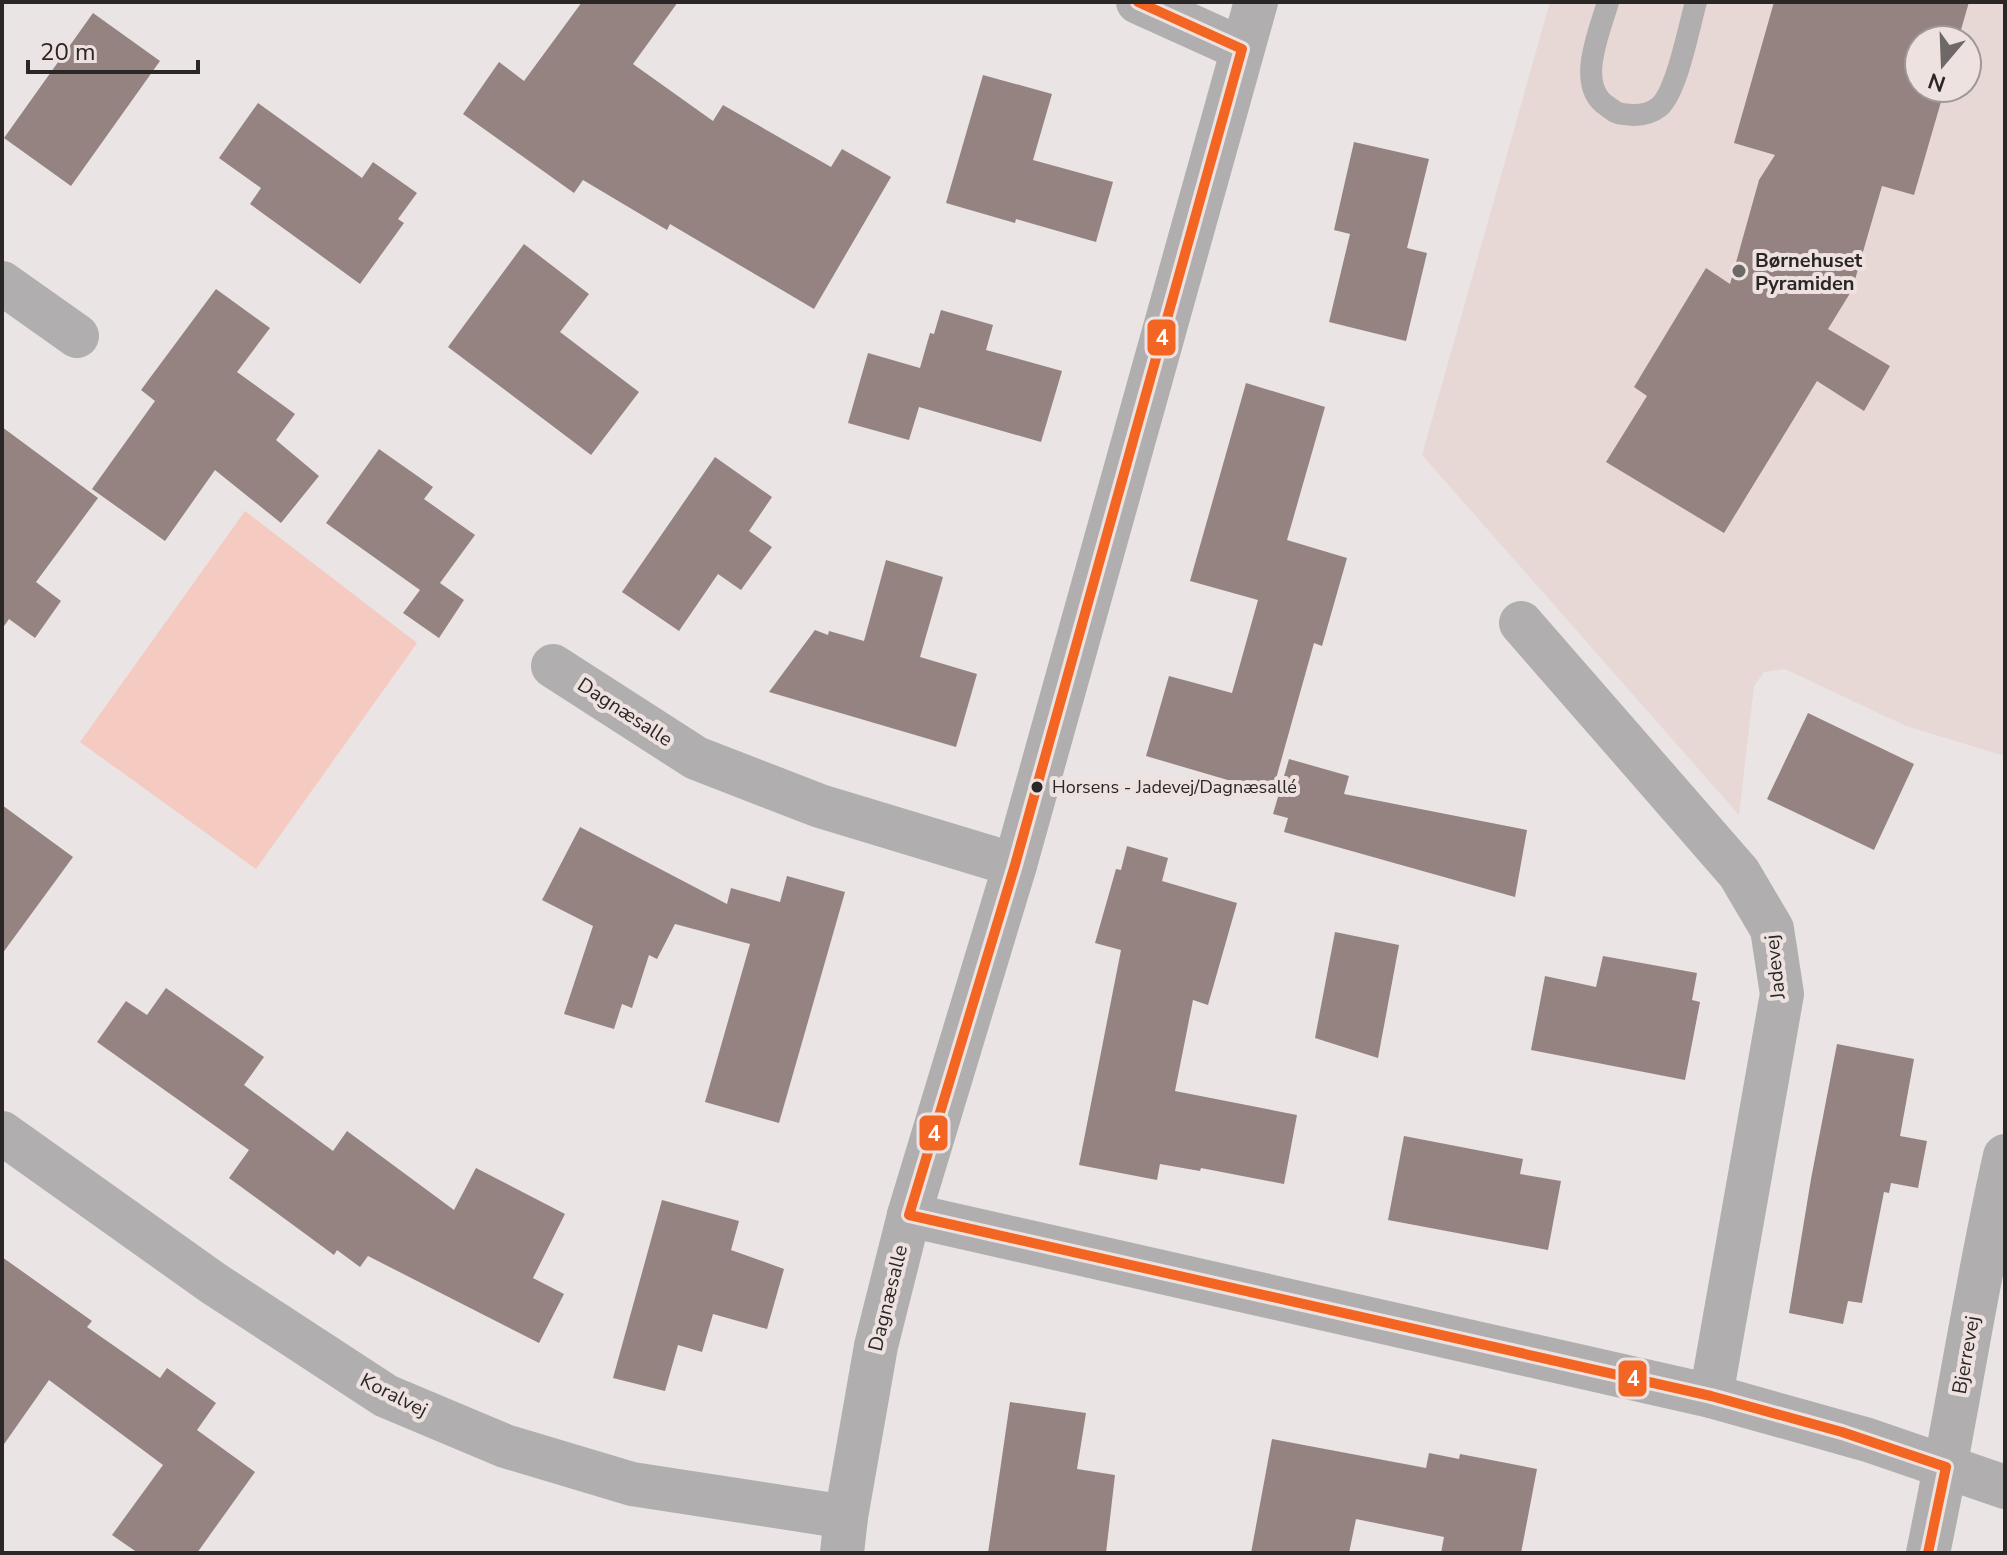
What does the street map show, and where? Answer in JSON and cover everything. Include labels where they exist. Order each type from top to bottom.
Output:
[{"type":"street","points":[[1138,2],[1242,49]]},
{"type":"street","name":"Dagnæsalle","points":[[844,1535],[876,1346],[909,1215],[1015,865],[1256,2]]},
{"type":"street","points":[[2,283],[77,336]]},
{"type":"street","name":"Jadevej","points":[[1521,623],[1739,873],[1772,929],[1782,994],[1711,1396]]},
{"type":"street","name":"Dagnæsalle","points":[[553,666],[696,758],[820,806],[1015,865]]},
{"type":"street","name":"Koralvej","points":[[2,1133],[213,1283],[386,1396],[505,1446],[632,1484],[844,1535]]},
{"type":"street","name":"Bjerrevej","points":[[1928,1553],[1988,1231],[2005,1156]]},
{"type":"street","points":[[909,1215],[1711,1396],[1868,1440],[2005,1487]]},
{"type":"lane","points":[[1608,2],[1592,62],[1591,83],[1600,102],[1618,114],[1639,115],[1658,107],[1671,90],[1696,2]]},
{"type":"shaded area","name":"Børnehuset Pyramiden","points":[[1550,2],[2005,2],[2005,756],[1906,726],[1785,669],[1764,672],[1754,686],[1739,815],[1422,455]]},
{"type":"shaded area","points":[[245,511],[417,643],[256,869],[80,742]]},
{"type":"building","points":[[582,2],[678,2],[633,64],[713,121],[723,105],[831,167],[842,149],[891,177],[814,309],[670,224],[667,230],[583,180],[574,193],[463,114],[499,62],[524,81]]},
{"type":"building","points":[[1774,2],[1969,2],[1963,24],[1903,24],[1903,104],[1940,104],[1914,195],[1882,186],[1852,290],[1828,329],[1890,366],[1864,411],[1817,381],[1724,533],[1606,462],[1647,396],[1634,387],[1706,268],[1730,284],[1759,180],[1775,155],[1734,143]]},
{"type":"building","points":[[93,13],[160,61],[71,186],[4,138]]},
{"type":"building","points":[[983,75],[1052,94],[1033,160],[1113,182],[1096,242],[946,203]]},
{"type":"building","points":[[258,103],[362,178],[373,162],[417,193],[398,219],[404,223],[360,284],[250,204],[261,188],[219,158]]},
{"type":"building","points":[[1354,142],[1429,159],[1407,248],[1427,253],[1406,341],[1329,322],[1350,234],[1334,230]]},
{"type":"building","points":[[524,244],[589,294],[560,332],[639,392],[591,455],[448,347]]},
{"type":"building","points":[[216,289],[270,328],[237,372],[295,414],[276,440],[319,476],[281,523],[215,470],[165,541],[92,489],[155,401],[141,390]]},
{"type":"building","points":[[941,310],[993,325],[986,350],[1062,371],[1041,442],[919,407],[909,440],[848,423],[868,353],[920,368],[930,333],[934,334]]},
{"type":"building","points":[[1246,383],[1325,407],[1287,540],[1347,558],[1322,646],[1314,643],[1272,793],[1146,756],[1169,676],[1232,693],[1258,600],[1190,581]]},
{"type":"building","points":[[2,427],[98,498],[36,582],[61,601],[35,638],[9,619],[2,629]]},
{"type":"building","points":[[379,449],[433,487],[424,499],[475,535],[440,583],[464,600],[439,638],[403,613],[420,590],[326,523]]},
{"type":"building","points":[[715,457],[772,497],[749,531],[772,547],[741,590],[718,574],[679,631],[622,592]]},
{"type":"building","points":[[886,560],[943,577],[920,657],[977,674],[956,747],[769,692],[815,630],[864,641]]},
{"type":"building","points":[[1808,713],[1914,764],[1874,850],[1767,799]]},
{"type":"building","points":[[1289,759],[1349,776],[1344,794],[1527,830],[1515,897],[1284,832],[1288,818],[1273,814]]},
{"type":"building","points":[[2,805],[73,857],[2,954]]},
{"type":"building","points":[[580,827],[727,904],[731,888],[780,902],[787,876],[845,892],[779,1123],[705,1102],[750,944],[675,924],[657,959],[649,955],[632,1008],[622,1004],[614,1029],[564,1014],[593,926],[542,900]]},
{"type":"building","points":[[1127,846],[1168,858],[1162,881],[1237,903],[1208,1005],[1193,1000],[1175,1091],[1297,1115],[1284,1184],[1201,1168],[1200,1171],[1160,1164],[1157,1180],[1079,1165],[1121,950],[1095,943],[1116,869],[1121,870]]},
{"type":"building","points":[[1335,932],[1399,945],[1378,1058],[1315,1038]]},
{"type":"building","points":[[1603,956],[1697,973],[1692,1000],[1700,1002],[1685,1080],[1531,1050],[1545,976],[1596,987]]},
{"type":"building","points":[[166,988],[264,1057],[244,1085],[333,1151],[347,1131],[454,1210],[476,1168],[565,1214],[533,1278],[564,1294],[539,1343],[368,1256],[360,1267],[337,1250],[334,1255],[229,1178],[249,1150],[97,1042],[126,1001],[147,1015]]},
{"type":"building","points":[[1837,1044],[1914,1059],[1900,1136],[1927,1141],[1918,1188],[1891,1183],[1889,1193],[1884,1192],[1862,1303],[1848,1301],[1843,1324],[1789,1313]]},
{"type":"building","points":[[1404,1136],[1523,1159],[1520,1174],[1561,1181],[1548,1250],[1388,1220]]},
{"type":"building","points":[[662,1200],[739,1221],[731,1250],[784,1269],[767,1329],[713,1314],[702,1352],[678,1345],[665,1391],[613,1378]]},
{"type":"building","points":[[2,1257],[92,1321],[87,1327],[160,1378],[167,1368],[216,1403],[197,1430],[255,1472],[197,1553],[138,1553],[112,1535],[163,1465],[49,1380],[2,1447]]},
{"type":"building","points":[[1010,1402],[1086,1413],[1077,1469],[1115,1475],[1106,1553],[988,1553]]},
{"type":"building","points":[[1272,1439],[1426,1468],[1429,1453],[1459,1459],[1460,1454],[1537,1469],[1521,1553],[1441,1553],[1444,1537],[1356,1519],[1349,1553],[1251,1553]]},
{"type":"transit line","name":"4","points":[[1138,2],[1242,49],[1015,865],[909,1215],[1711,1396],[1842,1432],[1946,1467],[1928,1553]]},
{"type":"place","name":"Børnehuset Pyramiden","points":[[1739,271]]},
{"type":"place","name":"Horsens - Jadevej/Dagnæsallé","points":[[1037,787]]}]
